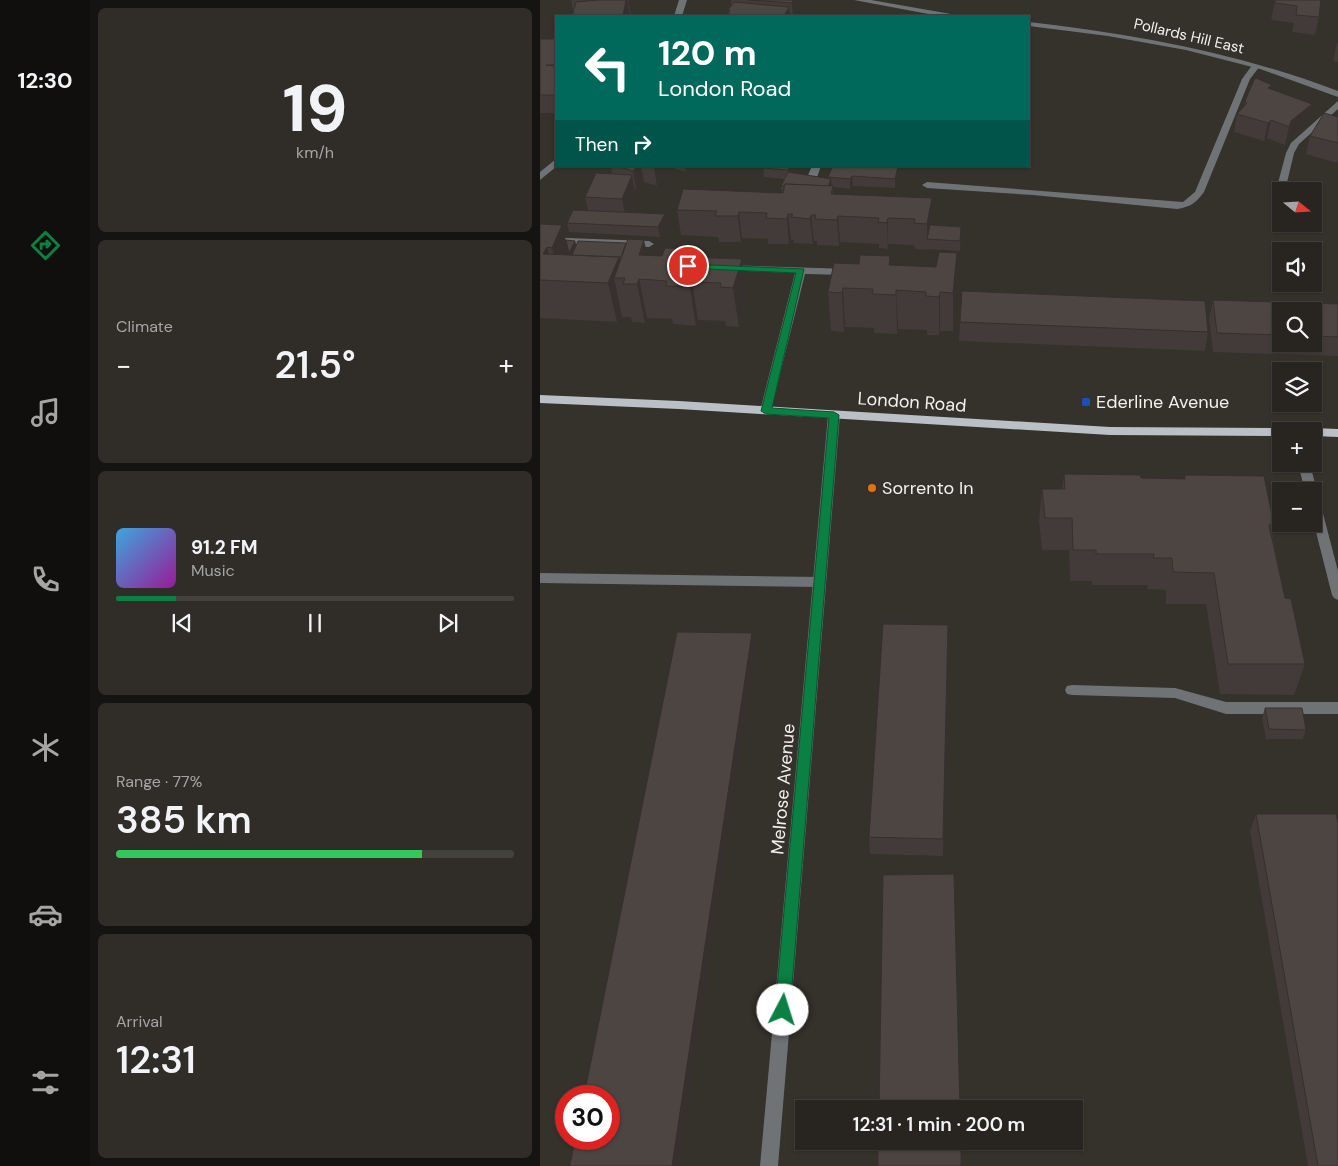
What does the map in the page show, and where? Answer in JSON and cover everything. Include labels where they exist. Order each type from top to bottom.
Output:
[{"type":"highway","name":"London Road","points":[[540,399],[1110,430],[1272,432]]},
{"type":"highway","points":[[1322,432],[1338,433]]},
{"type":"street","points":[[678,15],[683,0]]},
{"type":"street","points":[[858,0],[900,9],[944,15]]},
{"type":"street","points":[[900,9],[905,0]]},
{"type":"street","name":"Pollards Hill East","points":[[1030,24],[1144,38],[1256,66],[1338,94]]},
{"type":"street","points":[[927,186],[1033,192],[1178,206],[1186,205],[1199,192],[1246,79],[1256,66]]},
{"type":"street","points":[[1283,182],[1290,153],[1295,143],[1338,104]]},
{"type":"street","points":[[540,177],[555,163]]},
{"type":"street","points":[[810,180],[816,167]]},
{"type":"street","points":[[540,240],[649,244]]},
{"type":"street","points":[[716,268],[860,273]]},
{"type":"street","points":[[766,411],[801,271]]},
{"type":"street","name":"Melrose Avenue","points":[[769,1166],[834,415]]},
{"type":"street","points":[[1322,532],[1338,595]]},
{"type":"street","points":[[540,578],[820,582]]},
{"type":"street","points":[[1072,690],[1175,693],[1226,708],[1338,708]]},
{"type":"building","points":[[626,0],[623,15],[572,15],[576,2]]},
{"type":"building","points":[[748,0],[793,0],[792,3]]},
{"type":"building","points":[[1275,0],[1321,0],[1319,17],[1296,15],[1297,6],[1275,3]]},
{"type":"building","points":[[734,2],[789,7],[785,15],[728,15],[730,10],[728,10]]},
{"type":"building","points":[[555,33],[555,65],[546,65],[555,66],[555,95],[540,95],[540,39],[553,39]]},
{"type":"building","points":[[1256,78],[1272,85],[1268,88],[1312,104],[1291,121],[1289,127],[1271,120],[1268,123],[1237,114],[1247,103],[1245,101]]},
{"type":"building","points":[[1324,113],[1338,117],[1338,143],[1310,136]]},
{"type":"building","points":[[620,167],[637,167],[633,171]]},
{"type":"building","points":[[763,167],[790,167],[788,170]]},
{"type":"building","points":[[833,167],[898,167],[895,179],[852,176],[850,179],[828,177]]},
{"type":"building","points":[[788,172],[831,179],[828,186],[785,184],[785,186],[781,186]]},
{"type":"building","points":[[596,173],[632,175],[622,199],[585,197]]},
{"type":"building","points":[[785,184],[833,186],[831,194],[932,198],[927,224],[914,223],[915,219],[888,218],[887,223],[878,222],[879,218],[838,216],[837,220],[815,219],[816,215],[811,215],[810,219],[791,217],[793,214],[788,214],[787,219],[766,218],[767,213],[739,212],[738,216],[715,216],[717,211],[677,210],[683,189],[783,193]]},
{"type":"building","points":[[573,210],[665,214],[658,227],[567,223]]},
{"type":"building","points":[[540,224],[562,225],[552,248],[547,247],[543,254],[619,257],[608,283],[540,280]]},
{"type":"building","points":[[930,225],[961,227],[960,241],[927,239]]},
{"type":"building","points":[[628,239],[644,240],[639,255],[662,256],[665,248],[689,249],[686,257],[742,259],[733,288],[720,287],[721,283],[692,282],[690,287],[666,286],[667,281],[639,279],[637,284],[623,284],[625,278],[614,278]]},
{"type":"building","points":[[566,240],[575,241],[569,253]]},
{"type":"building","points":[[578,241],[626,243],[621,257],[572,255]]},
{"type":"building","points":[[939,252],[957,253],[953,293],[940,292],[939,297],[926,296],[926,292],[896,290],[896,295],[872,294],[873,289],[843,288],[842,293],[828,292],[834,263],[859,264],[860,255],[890,256],[889,265],[936,267]]},
{"type":"building","points":[[962,291],[1205,301],[1208,332],[960,322]]},
{"type":"building","points":[[1213,300],[1276,302],[1272,302],[1272,335],[1217,333]]},
{"type":"building","points":[[1322,303],[1338,304],[1338,337],[1322,336]]},
{"type":"building","points":[[1064,474],[1140,475],[1141,478],[1185,479],[1185,475],[1264,476],[1272,515],[1272,525],[1269,525],[1285,598],[1291,599],[1305,664],[1228,664],[1214,573],[1173,572],[1172,558],[1153,558],[1154,554],[1096,554],[1096,550],[1073,550],[1072,518],[1045,518],[1042,489],[1065,489]]},
{"type":"building","points":[[883,624],[948,625],[943,839],[869,837]]},
{"type":"building","points":[[677,632],[752,633],[672,1166],[570,1166],[573,1150],[620,1150],[620,1085],[586,1085]]},
{"type":"building","points":[[1265,708],[1302,708],[1306,730],[1269,729]]},
{"type":"building","points":[[1256,814],[1336,814],[1338,823],[1338,1166],[1318,1166]]},
{"type":"building","points":[[954,874],[960,1100],[879,1100],[883,875]]},
{"type":"building","points":[[878,1150],[961,1150],[961,1166],[878,1166]]},
{"type":"place","name":"Ederline Avenue","points":[[1086,402]]},
{"type":"place","name":"Sorrento In","points":[[872,488]]},
{"type":"route","points":[[688,266],[801,271],[766,411],[834,415],[783,1010]]}]
